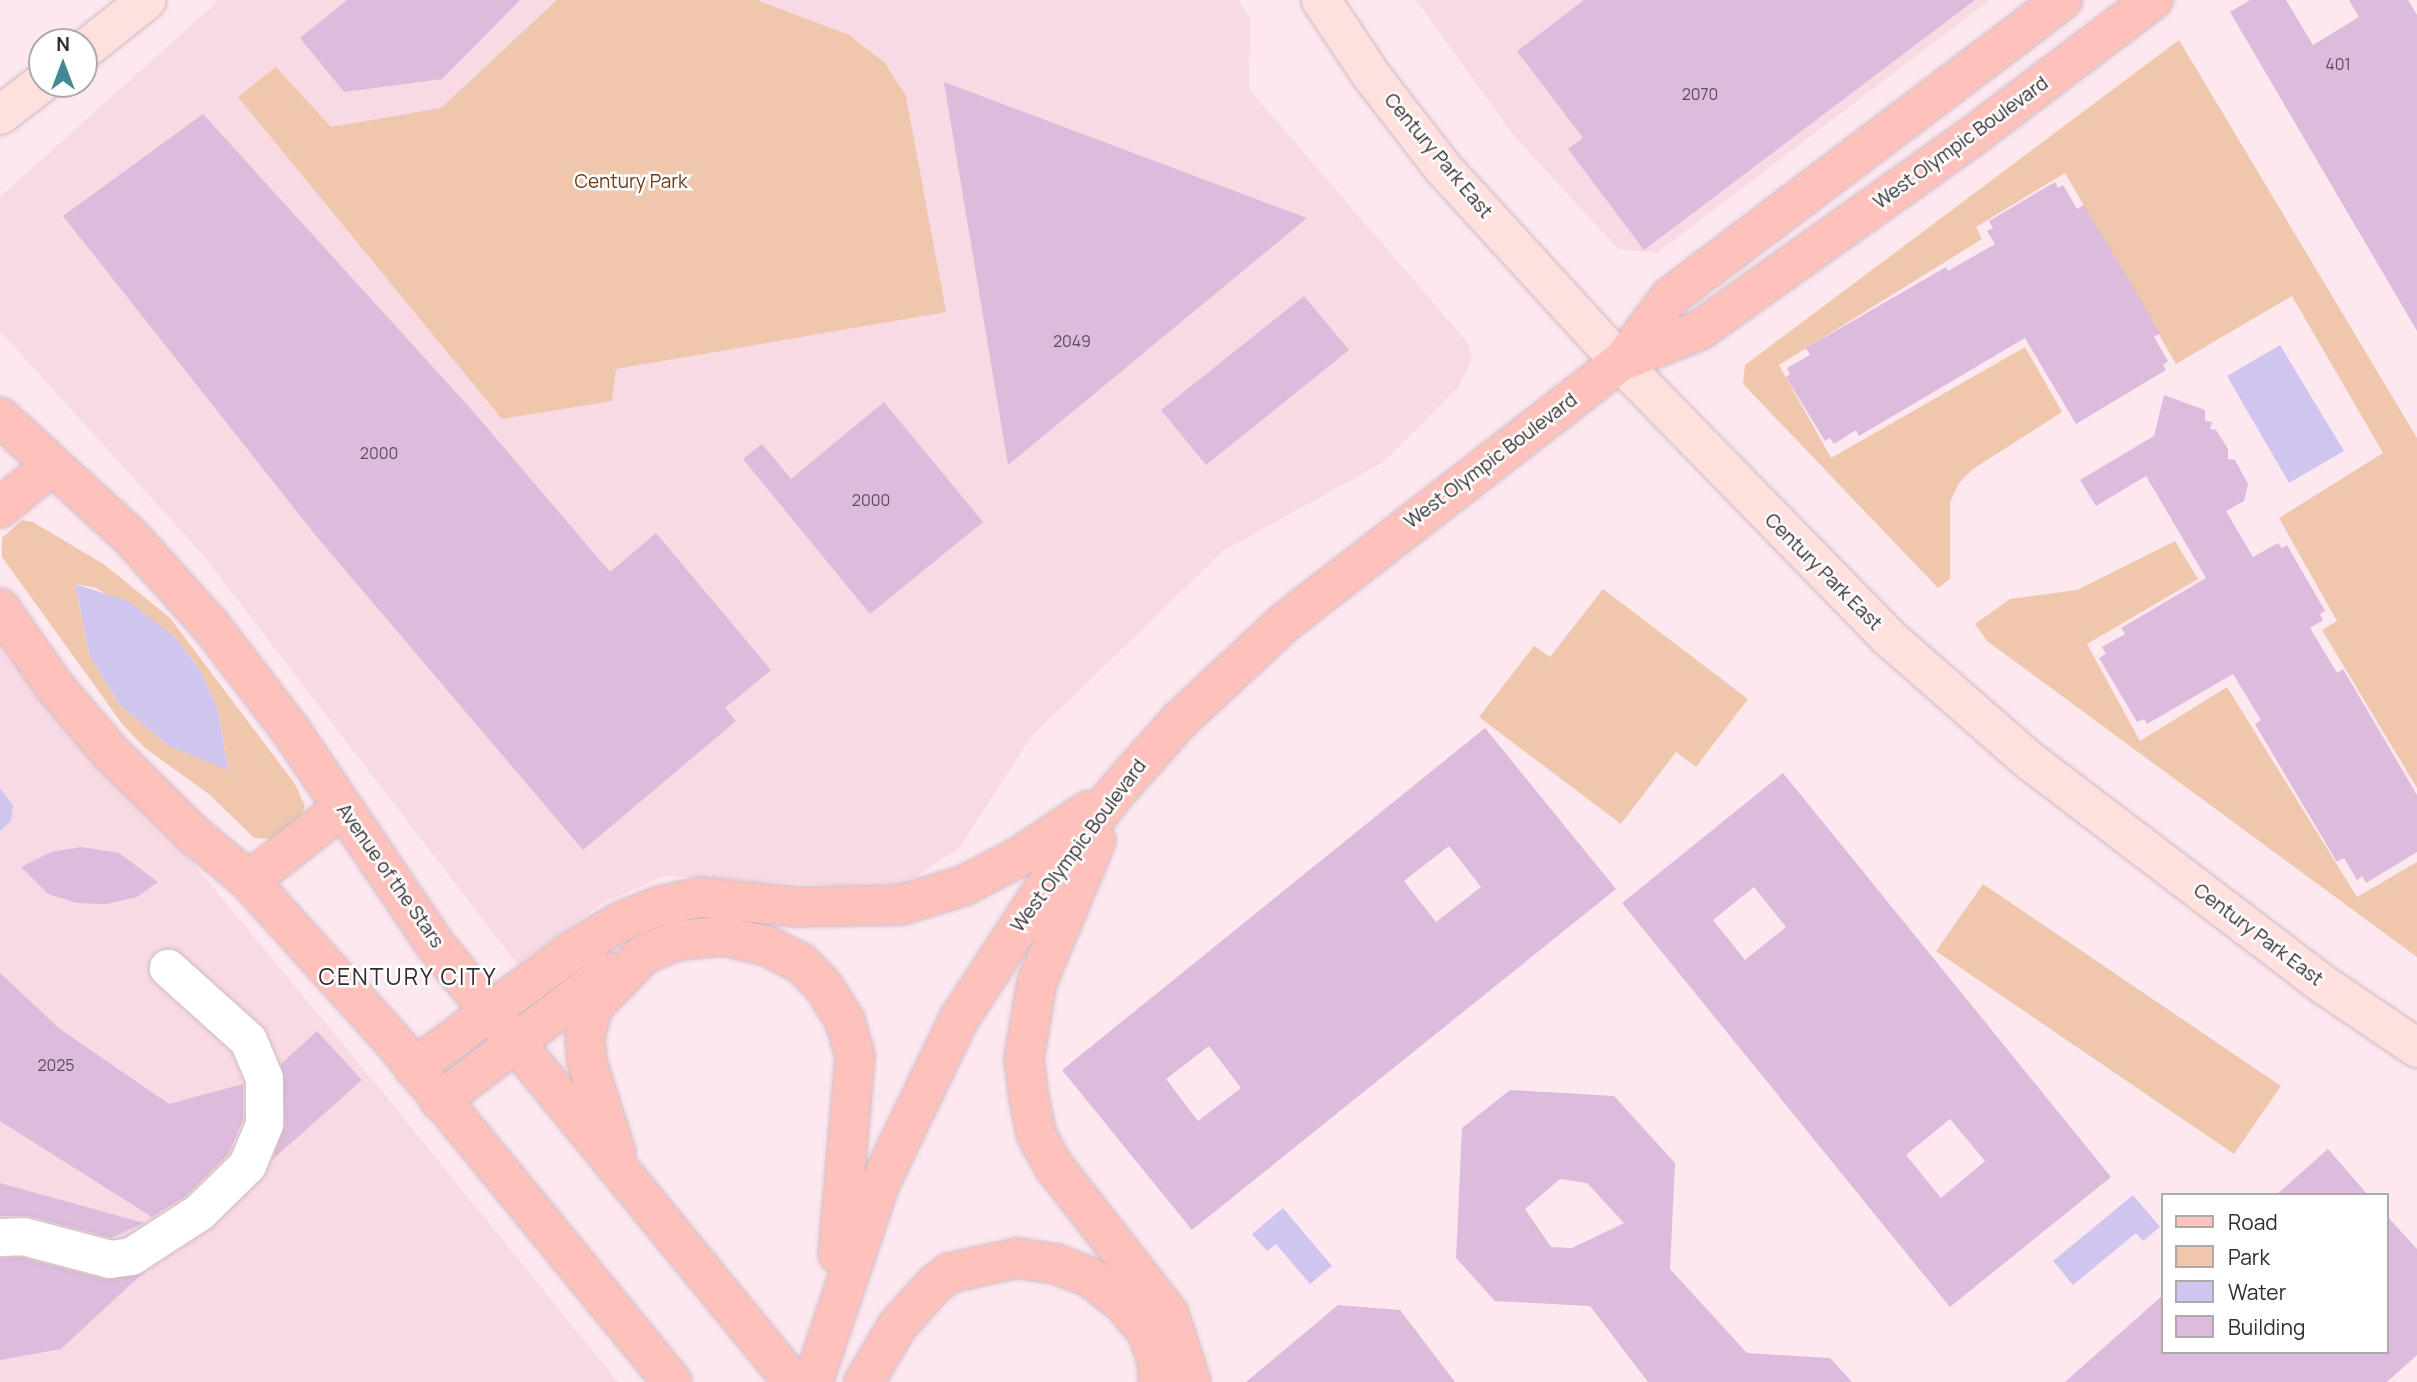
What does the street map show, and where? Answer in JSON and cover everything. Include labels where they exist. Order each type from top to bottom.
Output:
[{"type":"main road","points":[[98,39],[147,0]]},
{"type":"main road","name":"Century Park East","points":[[1321,0],[1371,75],[1443,168],[1620,362],[1799,549],[1955,700],[2241,922],[2417,1048]]},
{"type":"main road","name":"West Olympic Boulevard","points":[[813,1382],[833,1312],[880,1183],[937,1059],[1012,933],[1116,792],[1205,696],[1285,622],[1620,362],[1670,297],[2062,0]]},
{"type":"main road","name":"West Olympic Boulevard","points":[[1620,362],[1700,330],[1939,161],[2153,0]]},
{"type":"main road","points":[[0,115],[28,94]]},
{"type":"main road","name":"Avenue of the Stars","points":[[0,417],[130,536],[191,602],[270,702],[413,915],[793,1382]]},
{"type":"main road","points":[[0,508],[52,465]]},
{"type":"main road","points":[[0,608],[55,687],[111,752],[194,835],[249,881],[414,1068],[670,1379]]},
{"type":"main road","points":[[414,1068],[572,951],[620,922],[657,907],[700,897],[854,908],[921,900],[963,886],[1019,857],[1116,792]]},
{"type":"main road","points":[[1116,792],[1037,982],[1024,1059],[1037,1136],[1055,1168],[1169,1314],[1191,1382]]},
{"type":"main road","points":[[249,881],[342,808]]},
{"type":"main road","points":[[440,1101],[600,976],[679,940],[724,936],[767,946],[801,963],[824,986],[845,1021],[856,1081],[833,1312]]},
{"type":"main road","points":[[625,1178],[591,1080],[585,1037],[592,1009],[644,954]]},
{"type":"main road","points":[[864,1382],[898,1325],[934,1285],[949,1273],[1017,1258],[1056,1264],[1090,1277],[1123,1303],[1147,1332],[1157,1360],[1158,1382]]},
{"type":"street","points":[[0,1237],[23,1236],[110,1259],[131,1256],[199,1212],[247,1165],[264,1124],[264,1078],[248,1040],[168,968]]},
{"type":"shaded area","points":[[219,0],[1238,0],[1250,18],[1249,89],[1467,342],[1472,359],[1457,389],[1382,463],[1223,551],[1031,737],[959,848],[905,884],[851,886],[663,876],[603,903],[517,964],[203,555],[0,331],[0,197]]},
{"type":"shaded area","points":[[1416,0],[1990,0],[1657,253],[1618,249],[1514,136]]},
{"type":"shaded area","points":[[0,631],[368,1074],[618,1382],[0,1382]]},
{"type":"green space","name":"Century Park","points":[[557,0],[757,0],[849,35],[885,63],[906,96],[946,312],[616,369],[612,401],[502,419],[238,97],[276,67],[331,127],[441,108]]},
{"type":"green space","points":[[2179,40],[2417,438],[2417,788],[2322,630],[2337,621],[2279,518],[2383,453],[2292,296],[2176,364],[2065,173],[1976,227],[1982,239],[1779,365],[1831,458],[2025,347],[2062,412],[1973,469],[1959,483],[1950,502],[1950,579],[1938,588],[1743,384],[1745,365]]},
{"type":"green space","points":[[22,520],[33,522],[105,565],[170,618],[295,784],[305,806],[301,816],[273,839],[254,838],[210,795],[145,748],[123,725],[2,557],[2,538]],"holes":[[[75,584],[96,588],[174,636],[200,670],[218,710],[228,769],[169,746],[120,705],[90,656]]]},
{"type":"green space","points":[[2175,541],[2198,579],[2087,644],[2140,741],[2227,687],[2357,897],[2417,862],[2417,957],[1987,641],[1975,624],[2010,599],[2077,590]]},
{"type":"green space","points":[[1603,589],[1748,699],[1696,767],[1676,752],[1621,824],[1479,717],[1534,646],[1550,657]]},
{"type":"green space","points":[[1983,884],[2281,1086],[2234,1154],[1936,951]]},
{"type":"water","points":[[2280,345],[2344,451],[2289,483],[2227,376]]},
{"type":"water","points":[[75,584],[128,601],[174,636],[200,670],[218,710],[228,770],[169,746],[120,705],[90,656]]},
{"type":"water","points":[[0,788],[13,806],[11,821],[0,831]]},
{"type":"water","points":[[2133,1195],[2160,1227],[2143,1241],[2136,1233],[2073,1285],[2053,1261]]},
{"type":"water","points":[[1283,1208],[1332,1266],[1310,1284],[1276,1244],[1267,1251],[1252,1234]]},
{"type":"building","points":[[347,0],[520,0],[442,79],[344,92],[300,38]]},
{"type":"building","points":[[1584,0],[1975,0],[1644,250],[1568,149],[1583,138],[1517,51]]},
{"type":"building","points":[[2250,0],[2286,0],[2313,45],[2359,17],[2349,0],[2408,0],[2417,15],[2417,331],[2230,12]]},
{"type":"building","points":[[944,82],[1307,218],[1008,465]]},
{"type":"building","points":[[203,114],[471,409],[610,572],[656,533],[771,670],[725,708],[736,721],[583,850],[317,537],[63,216]]},
{"type":"building","points":[[2055,182],[2058,188],[2063,185],[2077,209],[2084,205],[2142,302],[2160,333],[2154,337],[2168,361],[2163,365],[2166,370],[2076,424],[2025,338],[1859,436],[1856,430],[1834,444],[1830,438],[1825,441],[1786,377],[1790,374],[1787,368],[1810,355],[1806,348],[1946,267],[1948,271],[1995,244],[1987,231],[1993,228],[1989,221]]},
{"type":"building","points":[[1304,296],[1349,350],[1206,465],[1161,410]]},
{"type":"building","points":[[2164,395],[2205,410],[2205,421],[2212,422],[2210,429],[2216,430],[2228,449],[2228,459],[2235,460],[2248,484],[2244,501],[2226,511],[2253,557],[2278,543],[2282,548],[2287,545],[2325,611],[2320,614],[2323,620],[2310,628],[2337,673],[2343,669],[2417,795],[2417,852],[2366,883],[2362,876],[2357,880],[2344,858],[2337,862],[2255,724],[2261,720],[2233,674],[2147,724],[2144,719],[2137,722],[2099,658],[2106,654],[2102,647],[2125,634],[2121,628],[2206,578],[2146,476],[2096,506],[2080,480],[2154,436]]},
{"type":"building","points":[[884,402],[983,522],[870,614],[743,459],[762,444],[791,479]]},
{"type":"building","points":[[1485,728],[1616,889],[1192,1230],[1062,1070]],"holes":[[[1449,846],[1481,887],[1436,922],[1404,881]],[[1209,1046],[1241,1088],[1198,1121],[1166,1079]]]},
{"type":"building","points":[[1783,773],[2111,1177],[1950,1307],[1622,903]],"holes":[[[1754,887],[1786,927],[1745,960],[1713,920]],[[1950,1119],[1985,1161],[1941,1198],[1906,1155]]]},
{"type":"building","points":[[81,847],[119,853],[158,882],[137,897],[106,904],[77,903],[48,894],[21,867],[51,852]]},
{"type":"building","points":[[0,973],[60,1029],[169,1104],[243,1084],[243,1120],[229,1153],[186,1196],[152,1217],[0,1121]]},
{"type":"building","points":[[317,1031],[362,1080],[272,1160],[285,1124],[281,1064]]},
{"type":"building","points":[[1510,1090],[1614,1096],[1675,1163],[1670,1269],[1747,1353],[1830,1358],[1852,1382],[1648,1382],[1590,1306],[1495,1301],[1456,1258],[1462,1128]],"holes":[[[1560,1179],[1587,1183],[1624,1223],[1572,1248],[1551,1247],[1525,1209]]]},
{"type":"building","points":[[2328,1149],[2366,1193],[2278,1193]]},
{"type":"building","points":[[0,1183],[144,1223],[111,1238],[28,1216],[0,1216]]},
{"type":"building","points":[[2389,1218],[2417,1249],[2417,1355],[2387,1382],[2065,1382],[2162,1296],[2162,1354],[2389,1354]]},
{"type":"building","points":[[21,1257],[105,1279],[144,1272],[61,1349],[0,1360],[0,1258]]},
{"type":"building","points":[[1338,1305],[1400,1310],[1455,1382],[1246,1382]]},
{"type":"district","name":"CENTURY CITY","points":[[408,976]]}]
